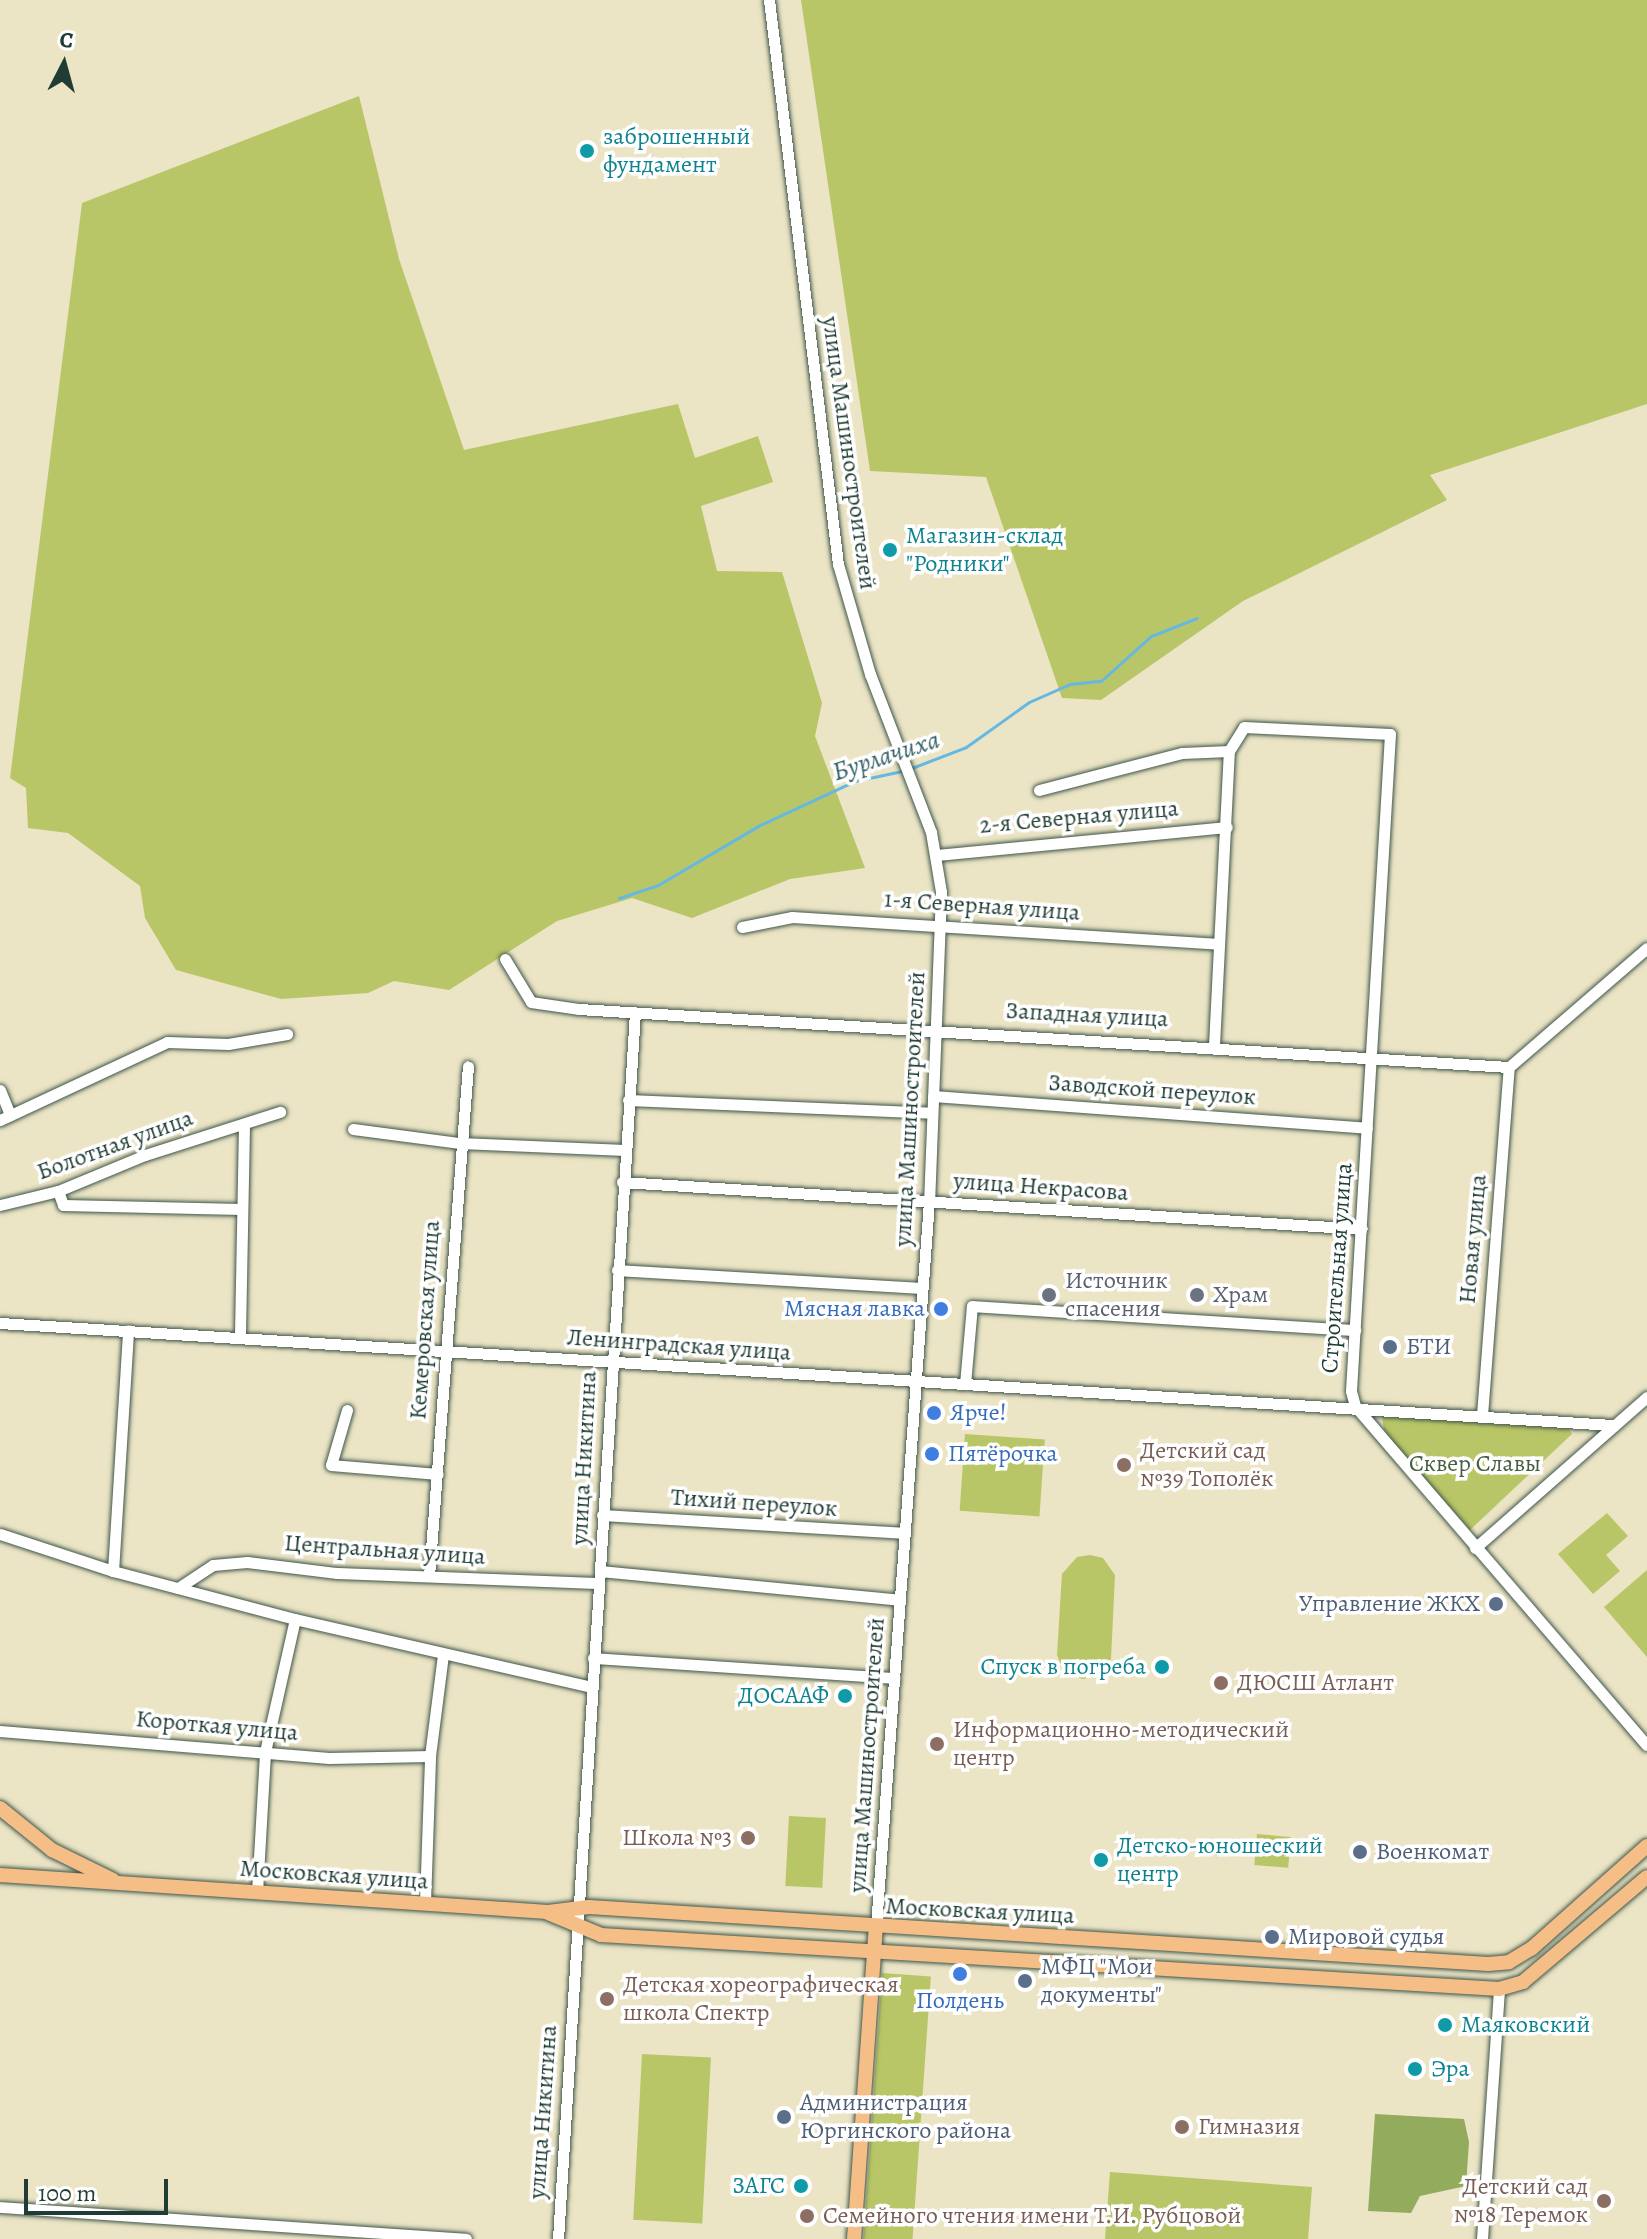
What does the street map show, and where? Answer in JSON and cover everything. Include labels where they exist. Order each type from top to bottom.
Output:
[{"type":"main road","name":"Московская улица","points":[[0,1808],[52,1850],[125,1885]]},
{"type":"main road","name":"Московская улица","points":[[0,1875],[48,1881],[548,1912],[580,1907],[1497,1963],[1531,1949],[1647,1846]]},
{"type":"main road","points":[[48,1881],[59,1864],[52,1850]]},
{"type":"main road","name":"Московская улица","points":[[548,1912],[577,1932],[601,1935],[1499,1989],[1523,1982],[1647,1877]]},
{"type":"main road","name":"улица Машиностроителей","points":[[854,2239],[879,1927]]},
{"type":"main road","points":[[864,2239],[877,1952]]},
{"type":"main road","points":[[1345,1980],[1347,1956]]},
{"type":"main road","points":[[1497,1963],[1499,1989]]},
{"type":"street","name":"улица Машиностроителей","points":[[769,0],[838,564],[870,674],[901,746],[937,855],[942,926],[929,1201],[902,1533],[879,1927]]},
{"type":"street","name":"Строительная улица","points":[[1229,751],[1244,727],[1390,734],[1355,1330],[1355,1406],[1647,1745]]},
{"type":"street","points":[[1039,790],[1182,753],[1229,751],[1214,1045]]},
{"type":"street","name":"2-я Северная улица","points":[[937,855],[1227,827]]},
{"type":"street","name":"1-я Северная улица","points":[[742,927],[792,917],[1219,944]]},
{"type":"street","points":[[1509,1067],[1647,948]]},
{"type":"street","name":"Западная улица","points":[[505,959],[531,1002],[635,1012],[1214,1045],[1509,1067]]},
{"type":"street","name":"улица Никитина","points":[[558,2239],[635,1012]]},
{"type":"street","points":[[0,1090],[5,1117],[167,1042],[228,1044],[287,1034]]},
{"type":"street","name":"Кемеровская улица","points":[[429,1576],[468,1066]]},
{"type":"street","name":"Новая улица","points":[[1482,1415],[1509,1067]]},
{"type":"street","name":"Заводской переулок","points":[[933,1096],[1367,1128]]},
{"type":"street","points":[[628,1100],[932,1113]]},
{"type":"street","name":"Болотная улица","points":[[0,1205],[58,1191],[145,1155],[280,1112]]},
{"type":"street","points":[[240,1334],[244,1124]]},
{"type":"street","points":[[353,1129],[460,1143],[625,1150]]},
{"type":"street","name":"улица Некрасова","points":[[622,1182],[1362,1229]]},
{"type":"street","points":[[58,1191],[63,1205],[241,1209]]},
{"type":"street","points":[[617,1270],[920,1288]]},
{"type":"street","points":[[965,1384],[972,1306],[1355,1330]]},
{"type":"street","name":"Ленинградская улица","points":[[0,1323],[240,1334],[445,1353],[1355,1406],[1614,1425]]},
{"type":"street","points":[[113,1571],[128,1330]]},
{"type":"street","points":[[1475,1548],[1647,1397]]},
{"type":"street","points":[[347,1410],[331,1465],[438,1474]]},
{"type":"street","name":"Тихий переулок","points":[[602,1515],[902,1533]]},
{"type":"street","points":[[0,1534],[113,1571],[295,1619],[591,1687]]},
{"type":"street","name":"Центральная улица","points":[[178,1588],[213,1565],[247,1562],[337,1573],[598,1577],[900,1600]]},
{"type":"street","points":[[257,1892],[265,1752],[295,1619]]},
{"type":"street","points":[[425,1902],[430,1756],[443,1655]]},
{"type":"street","points":[[593,1658],[894,1678]]},
{"type":"street","name":"Короткая улица","points":[[0,1731],[329,1758],[430,1756]]},
{"type":"street","points":[[1482,2239],[1499,1989]]},
{"type":"street","points":[[0,2207],[466,2239]]},
{"type":"green space","points":[[801,0],[1647,0],[1647,404],[1430,475],[1447,500],[1243,601],[1101,700],[1062,698],[986,477],[870,471]]},
{"type":"green space","points":[[359,96],[399,259],[464,450],[678,404],[695,458],[758,436],[773,482],[701,506],[717,571],[782,572],[822,703],[815,736],[865,868],[790,879],[692,918],[632,898],[557,921],[449,990],[394,981],[368,993],[281,999],[176,970],[145,918],[140,886],[68,833],[28,828],[26,788],[10,778],[82,203]]},
{"type":"green space","name":"Сквер Славы","points":[[1387,1412],[1567,1425],[1572,1434],[1470,1530],[1385,1435],[1382,1417]]},
{"type":"green space","points":[[965,1434],[1045,1440],[1039,1516],[960,1511]]},
{"type":"green space","points":[[1607,1513],[1628,1536],[1606,1555],[1620,1571],[1593,1594],[1558,1554]]},
{"type":"green space","points":[[1090,1555],[1103,1558],[1115,1575],[1111,1659],[1094,1677],[1082,1679],[1062,1667],[1057,1655],[1062,1574],[1077,1557]]},
{"type":"green space","points":[[1647,1570],[1647,1657],[1604,1607]]},
{"type":"green space","points":[[789,1816],[826,1818],[822,1888],[785,1886]]},
{"type":"green space","points":[[1257,1834],[1291,1837],[1288,1868],[1254,1865]]},
{"type":"green space","points":[[882,1973],[931,1976],[913,2239],[863,2239]]},
{"type":"green space","points":[[642,2054],[711,2058],[702,2223],[633,2220]]},
{"type":"green space","points":[[1375,2114],[1464,2119],[1469,2142],[1466,2186],[1420,2196],[1411,2213],[1368,2211]]},
{"type":"green space","points":[[1110,2172],[1312,2187],[1308,2239],[1105,2239]]},
{"type":"waterway","name":"Бурлачиха","points":[[909,769],[966,747],[1029,702],[1070,684],[1101,681],[1151,636],[1197,618]]},
{"type":"waterway","name":"Бурлачиха","points":[[619,898],[658,885],[758,826],[855,781],[902,771]]},
{"type":"place","name":"заброшенный фундамент","points":[[587,151]]},
{"type":"place","name":"Магазин-склад \"Родники\"","points":[[890,550]]},
{"type":"place","name":"Источник спасения","points":[[1049,1295]]},
{"type":"place","name":"Храм","points":[[1197,1295]]},
{"type":"place","name":"Мясная лавка","points":[[941,1309]]},
{"type":"place","name":"БТИ","points":[[1390,1347]]},
{"type":"place","name":"Ярче!","points":[[934,1413]]},
{"type":"place","name":"Пятёрочка","points":[[932,1454]]},
{"type":"place","name":"Детский сад №39 Тополёк","points":[[1124,1465]]},
{"type":"place","name":"Управление ЖКХ","points":[[1496,1604]]},
{"type":"place","name":"Спуск в погреба","points":[[1162,1667]]},
{"type":"place","name":"ДЮСШ Атлант","points":[[1221,1683]]},
{"type":"place","name":"ДОСААФ","points":[[845,1696]]},
{"type":"place","name":"Информационно-методический центр","points":[[937,1744]]},
{"type":"place","name":"Школа №3","points":[[748,1838]]},
{"type":"place","name":"Военкомат","points":[[1360,1852]]},
{"type":"place","name":"Детско-юношеский центр","points":[[1101,1860]]},
{"type":"place","name":"Мировой судья","points":[[1272,1937]]},
{"type":"place","name":"Полдень","points":[[960,1974]]},
{"type":"place","name":"МФЦ \"Мои документы\"","points":[[1025,1981]]},
{"type":"place","name":"Детская хореографическая школа Спектр","points":[[607,1999]]},
{"type":"place","name":"Маяковский","points":[[1445,2025]]},
{"type":"place","name":"Эра","points":[[1415,2069]]},
{"type":"place","name":"Администрация Юргинского района","points":[[784,2117]]},
{"type":"place","name":"Гимназия","points":[[1182,2127]]},
{"type":"place","name":"ЗАГС","points":[[801,2186]]},
{"type":"place","name":"Детский сад №18 Теремок","points":[[1604,2201]]},
{"type":"place","name":"Семейного чтения имени Т.И. Рубцовой","points":[[807,2216]]}]
